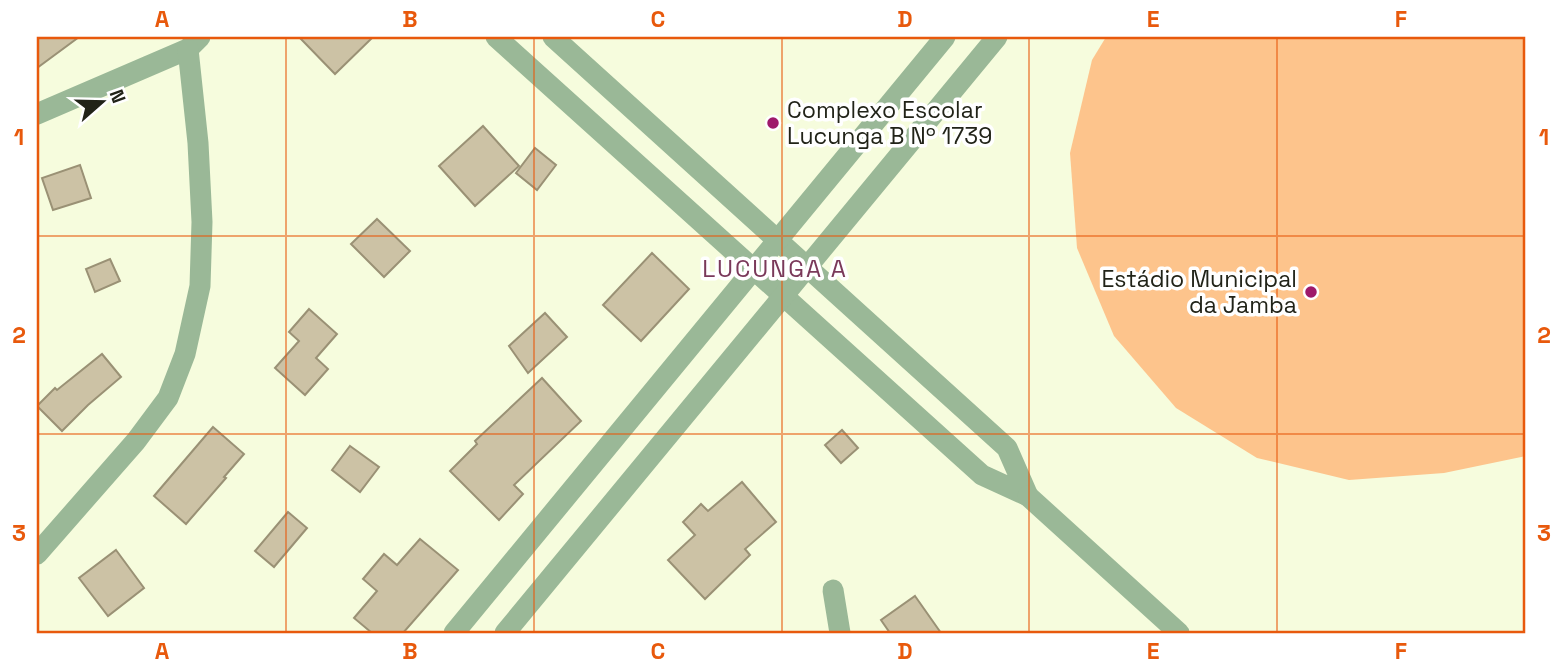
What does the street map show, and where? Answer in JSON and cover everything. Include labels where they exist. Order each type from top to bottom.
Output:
[{"type":"street","points":[[496,37],[982,475],[1028,496],[1178,633]]},
{"type":"street","points":[[553,37],[1007,448],[1028,496]]},
{"type":"street","points":[[454,633],[945,37]]},
{"type":"street","points":[[505,633],[997,37]]},
{"type":"street","points":[[37,114],[194,43],[202,222],[200,286],[184,354],[168,398],[136,442],[37,554]]},
{"type":"street","points":[[833,590],[840,633]]},
{"type":"shaded area","name":"Estádio Municipal da Jamba","points":[[1106,37],[1526,37],[1526,456],[1444,473],[1349,480],[1257,458],[1176,408],[1114,336],[1077,248],[1070,153],[1092,60]]},
{"type":"building","points":[[37,37],[79,37],[37,68]]},
{"type":"building","points":[[299,37],[373,37],[335,74]]},
{"type":"building","points":[[483,126],[519,166],[475,206],[439,166]]},
{"type":"building","points":[[535,148],[556,165],[537,190],[516,173]]},
{"type":"building","points":[[80,165],[91,198],[53,210],[42,178]]},
{"type":"building","points":[[377,219],[410,251],[384,277],[351,244]]},
{"type":"building","points":[[652,253],[689,289],[641,341],[603,305]]},
{"type":"building","points":[[110,259],[120,281],[95,292],[86,269]]},
{"type":"building","points":[[309,309],[337,334],[316,358],[328,369],[305,395],[275,368],[299,341],[289,332]]},
{"type":"building","points":[[545,313],[567,337],[528,373],[509,346]]},
{"type":"building","points":[[102,354],[121,377],[62,431],[37,406],[55,388],[57,390]]},
{"type":"building","points":[[542,378],[581,421],[514,485],[523,494],[499,520],[450,471],[477,444],[475,441]]},
{"type":"building","points":[[213,427],[244,454],[186,524],[154,496]]},
{"type":"building","points":[[842,430],[858,448],[841,463],[825,445]]},
{"type":"building","points":[[350,446],[379,467],[360,492],[332,470]]},
{"type":"building","points":[[742,482],[776,522],[745,549],[750,555],[705,599],[668,560],[695,535],[683,522],[701,504],[708,511]]},
{"type":"building","points":[[288,512],[307,528],[274,567],[255,551]]},
{"type":"building","points":[[420,539],[458,570],[403,633],[372,633],[354,618],[377,591],[363,579],[384,554],[397,565]]},
{"type":"building","points":[[116,550],[144,588],[108,616],[79,578]]},
{"type":"building","points":[[915,596],[941,633],[890,633],[881,620]]},
{"type":"place","name":"Complexo Escolar Lucunga B Nº 1739","points":[[773,123]]},
{"type":"place","name":"Estádio Municipal da Jamba","points":[[1311,292]]},
{"type":"district","name":"LUCUNGA A","points":[[775,268]]}]
